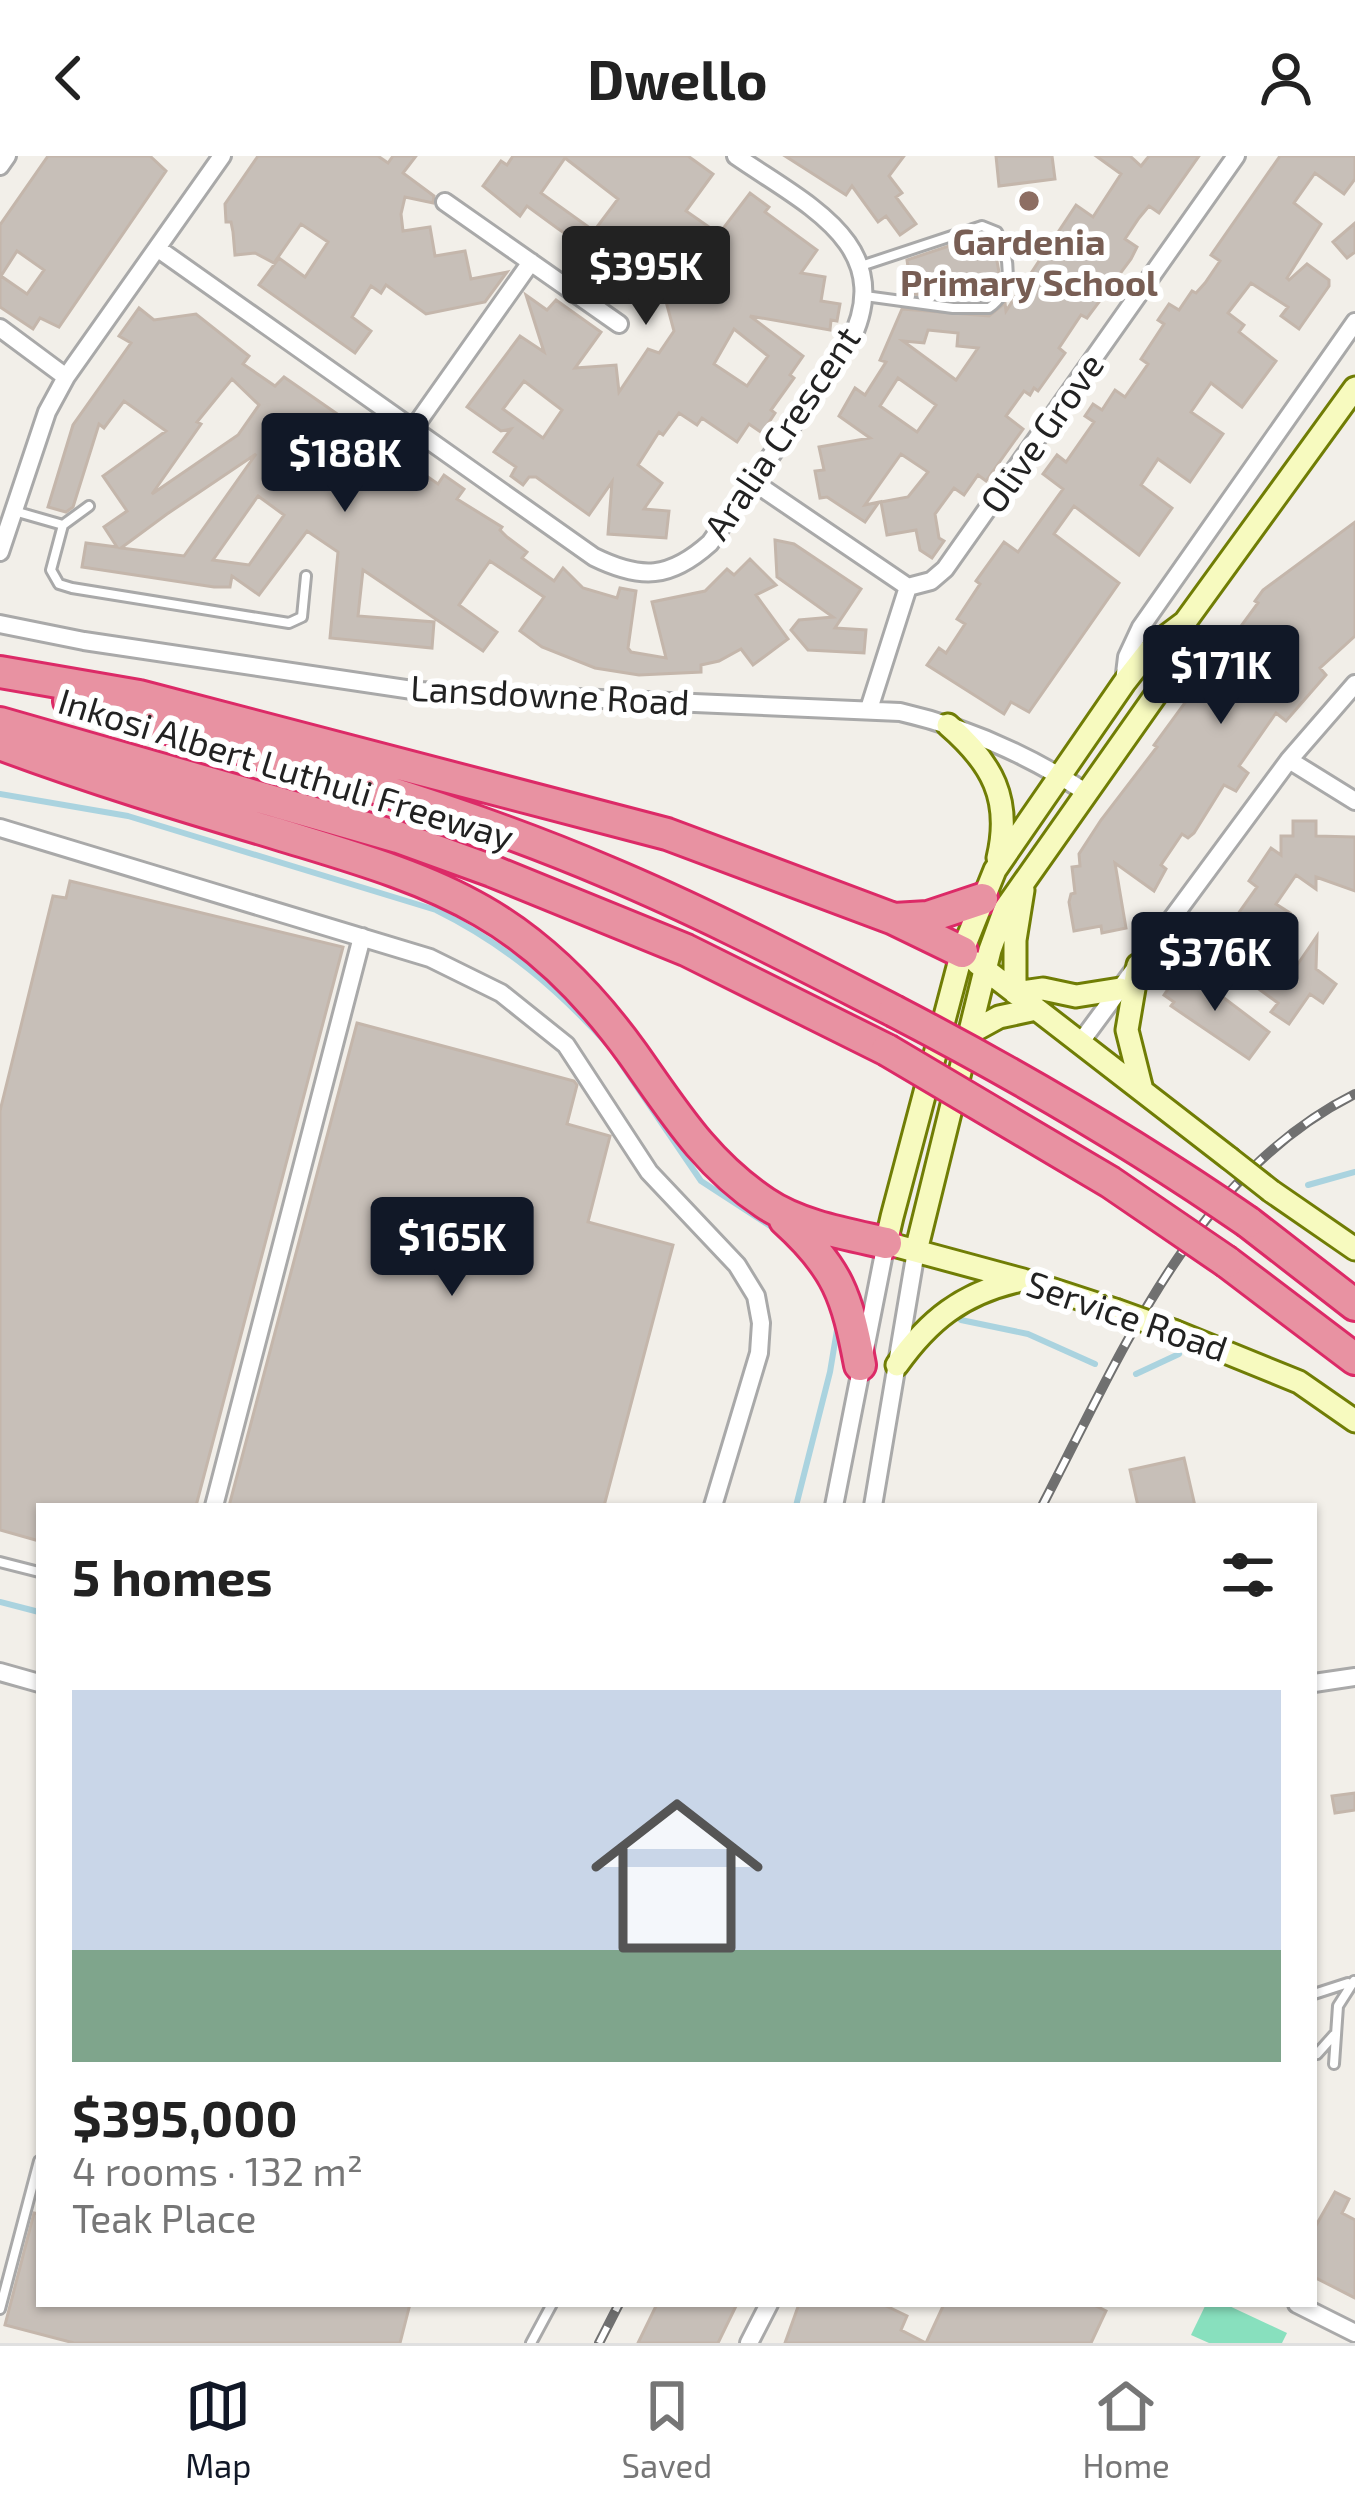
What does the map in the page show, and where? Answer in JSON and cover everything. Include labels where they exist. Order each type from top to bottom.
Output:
[{"type":"highway","points":[[0,672],[139,696],[668,834],[894,919],[974,961]]},
{"type":"highway","name":"Inkosi Albert Luthuli Freeway","points":[[0,682],[317,769],[608,872],[894,1011],[1099,1122],[1248,1222],[1355,1304]]},
{"type":"highway","name":"Inkosi Albert Luthuli Freeway","points":[[0,724],[398,837],[686,950],[887,1050],[1110,1182],[1227,1262],[1355,1359]]},
{"type":"highway","points":[[0,744],[417,881],[482,910],[541,951],[589,997],[708,1159],[768,1205],[833,1270],[851,1315],[860,1365]]},
{"type":"highway","points":[[894,919],[928,917],[982,899]]},
{"type":"highway","points":[[768,1205],[814,1225],[886,1244]]},
{"type":"street","points":[[0,166],[8,156]]},
{"type":"street","points":[[0,551],[3,529],[47,412],[66,376],[222,156]]},
{"type":"street","name":"Aralia Crescent","points":[[158,248],[594,556],[616,568],[646,574],[668,571],[710,542],[861,321],[865,296],[860,266],[829,221],[736,156]]},
{"type":"street","name":"Olive Grove","points":[[908,587],[931,580],[945,569],[1235,156]]},
{"type":"street","points":[[445,202],[619,324]]},
{"type":"street","points":[[413,429],[531,262]]},
{"type":"street","points":[[1124,683],[1127,657],[1141,626],[1355,322]]},
{"type":"street","points":[[0,328],[66,376]]},
{"type":"street","points":[[874,1503],[916,1251],[968,1034],[982,899],[995,870],[1124,683],[1154,646],[1185,622],[1355,388]]},
{"type":"street","points":[[752,481],[908,587],[869,709]]},
{"type":"street","points":[[835,1503],[886,1244],[974,961],[1025,878],[1174,668],[1185,622]]},
{"type":"street","name":"Lansdowne Road","points":[[0,624],[419,691],[900,712],[948,724],[1087,793]]},
{"type":"street","points":[[1080,1043],[1289,760],[1355,684]]},
{"type":"street","points":[[948,724],[983,759],[998,784],[1004,818],[995,870]]},
{"type":"street","points":[[1289,760],[1355,801]]},
{"type":"street","points":[[0,828],[430,958],[501,993],[566,1045],[649,1172],[737,1265],[756,1296],[759,1353],[713,1503]]},
{"type":"street","points":[[1015,993],[1015,940],[1025,878]]},
{"type":"street","points":[[215,1503],[362,937]]},
{"type":"street","points":[[974,961],[1271,1191],[1355,1249]]},
{"type":"street","points":[[1138,965],[1127,1030],[1142,1091]]},
{"type":"street","points":[[1015,993],[1043,989],[1076,996],[1120,989]]},
{"type":"street","points":[[968,1034],[999,1016],[1036,1009]]},
{"type":"street","name":"Service Road","points":[[886,1244],[1023,1280],[1176,1332],[1299,1382],[1355,1421]]},
{"type":"street","points":[[897,1365],[922,1331],[968,1296],[1023,1280]]},
{"type":"street","points":[[0,1672],[36,1682]]},
{"type":"street","points":[[1317,1683],[1355,1677]]},
{"type":"street","points":[[749,2343],[767,2307]]},
{"type":"street","points":[[1303,2307],[1355,2333]]},
{"type":"lane","points":[[860,266],[982,226],[990,227],[1002,241],[1008,273],[1005,292],[989,308],[865,296]]},
{"type":"lane","points":[[89,506],[63,526],[51,570],[59,584],[290,623],[302,616],[306,576]]},
{"type":"lane","points":[[13,510],[63,526]]},
{"type":"lane","points":[[0,1562],[36,1571]]},
{"type":"lane","points":[[1317,1993],[1354,1981]]},
{"type":"lane","points":[[1334,2064],[1338,2006],[1354,1981]]},
{"type":"lane","points":[[1317,2054],[1335,2034]]},
{"type":"lane","points":[[0,2309],[36,2173]]},
{"type":"lane","points":[[531,2343],[550,2307]]},
{"type":"green space","points":[[1205,2307],[1231,2307],[1287,2333],[1282,2343],[1209,2343],[1191,2335]]},
{"type":"building","points":[[48,156],[150,156],[166,171],[59,327],[40,318],[33,329],[0,307],[0,225]],"holes":[[[17,251],[44,270],[27,294],[1,276]]]},
{"type":"building","points":[[258,156],[378,156],[388,163],[393,156],[416,156],[403,173],[434,196],[433,203],[405,197],[403,231],[430,227],[435,256],[465,251],[471,279],[507,272],[485,302],[426,314],[386,285],[381,293],[371,286],[352,317],[371,331],[355,353],[259,285],[279,258],[305,277],[328,242],[301,224],[274,263],[255,253],[235,255],[225,204]]},
{"type":"building","points":[[513,156],[688,156],[713,174],[686,211],[719,234],[750,193],[769,207],[765,212],[817,250],[801,273],[825,277],[821,301],[840,304],[830,330],[750,316],[803,356],[762,433],[749,424],[737,442],[702,418],[697,425],[679,413],[663,435],[659,432],[638,465],[662,483],[644,509],[669,511],[666,538],[608,534],[612,482],[589,515],[536,477],[529,477],[523,485],[511,476],[516,467],[494,452],[511,429],[501,431],[467,407],[520,336],[544,352],[526,295],[547,310],[556,300],[601,332],[575,368],[616,365],[619,392],[648,349],[659,353],[674,331],[664,294],[657,296],[648,265],[639,279],[632,274],[624,286],[585,258],[590,251],[527,206],[520,216],[483,186],[501,161],[507,165]],"holes":[[[565,158],[618,199],[594,231],[541,193]],[[734,329],[768,356],[747,386],[714,364]],[[524,381],[562,410],[543,438],[503,409]]]},
{"type":"building","points":[[785,156],[904,156],[889,176],[902,193],[896,197],[916,224],[900,235],[886,216],[878,222],[852,186],[846,195]]},
{"type":"building","points":[[996,156],[1052,156],[1055,179],[999,186]]},
{"type":"building","points":[[1096,156],[1130,156],[1141,166],[1149,156],[1199,156],[1159,213],[1149,206],[1139,218],[1125,239],[1137,247],[1131,259],[1087,318],[1081,315],[1059,348],[1065,353],[1038,391],[1034,388],[1030,395],[1024,391],[1006,416],[1023,429],[986,481],[978,475],[964,495],[954,488],[935,514],[939,538],[944,541],[932,558],[920,550],[916,530],[887,535],[881,502],[908,497],[928,472],[901,454],[865,505],[879,502],[865,522],[827,497],[820,498],[815,471],[824,470],[819,447],[870,438],[839,416],[855,388],[865,395],[886,362],[880,360],[902,309],[989,316],[1005,303],[1006,311],[1076,205],[1093,217],[1121,174]],"holes":[[[928,330],[958,333],[957,346],[978,348],[956,380],[903,341],[924,343]],[[898,378],[936,405],[917,432],[880,406]]]},
{"type":"building","points":[[1280,156],[1355,156],[1355,179],[1344,194],[1315,173],[1294,203],[1321,224],[1287,278],[1307,264],[1329,280],[1329,286],[1299,329],[1281,316],[1288,307],[1251,283],[1228,313],[1244,325],[1239,332],[1276,361],[1242,407],[1211,383],[1191,412],[1223,434],[1190,482],[1158,459],[1141,485],[1172,508],[1139,555],[1074,506],[1054,534],[1119,583],[1029,712],[1011,702],[1004,714],[927,665],[939,648],[946,653],[965,624],[957,619],[1004,542],[1018,552],[1063,489],[1043,474],[1057,455],[1066,462],[1094,422],[1085,416],[1093,404],[1102,410],[1115,390],[1125,397],[1148,364],[1141,359],[1164,324],[1158,320],[1169,304],[1179,310],[1192,291],[1196,293],[1205,283],[1220,261],[1211,255]]},
{"type":"building","points":[[1355,223],[1355,252],[1347,258],[1333,242]]},
{"type":"building","points":[[982,235],[983,243],[994,245],[999,272],[996,288],[986,300],[912,294],[907,260]]},
{"type":"building","points":[[139,308],[154,320],[196,314],[249,356],[243,364],[275,386],[284,377],[438,484],[444,475],[464,489],[457,499],[502,527],[527,552],[522,558],[554,581],[563,568],[583,588],[617,598],[620,588],[636,591],[631,652],[666,658],[652,602],[705,591],[727,569],[734,575],[750,559],[776,585],[756,595],[788,639],[753,665],[741,649],[701,665],[701,672],[639,675],[595,668],[542,647],[520,631],[544,597],[490,561],[459,605],[497,632],[483,651],[363,570],[358,616],[434,622],[432,648],[330,638],[338,552],[307,531],[259,595],[232,576],[230,587],[214,587],[82,567],[86,543],[117,547],[104,527],[127,511],[103,476],[166,431],[124,401],[104,428],[99,424],[73,507],[66,512],[48,507],[73,425],[131,343],[119,336]],"holes":[[[232,379],[259,405],[238,435],[152,494],[201,424],[197,422]],[[256,454],[184,556],[121,548]],[[258,496],[284,515],[249,565],[213,560]]]},
{"type":"building","points":[[1355,522],[1355,636],[1320,668],[1326,675],[1286,721],[1276,713],[1239,766],[1248,773],[1236,791],[1224,785],[1194,833],[1188,838],[1182,834],[1161,865],[1166,869],[1154,891],[1115,863],[1126,928],[1102,933],[1101,926],[1074,931],[1069,902],[1075,893],[1072,867],[1080,866],[1079,854],[1101,820],[1157,747],[1154,745],[1263,590]]},
{"type":"building","points":[[775,540],[794,544],[861,589],[835,628],[866,630],[864,653],[808,650],[791,630],[799,620],[833,617],[777,577]]},
{"type":"building","points":[[1293,821],[1316,821],[1316,836],[1355,837],[1355,891],[1316,877],[1316,889],[1296,875],[1276,904],[1290,913],[1264,950],[1293,971],[1317,936],[1316,969],[1336,984],[1323,1003],[1310,994],[1289,1024],[1271,1012],[1278,1003],[1205,950],[1257,887],[1249,881],[1271,848],[1281,855],[1281,836],[1293,836]]},
{"type":"building","points":[[70,881],[343,947],[197,1503],[36,1503],[36,1540],[0,1530],[0,1111],[53,896],[66,898]]},
{"type":"building","points":[[1183,967],[1269,1032],[1249,1059],[1171,1006],[1174,1002],[1164,995]]},
{"type":"building","points":[[357,1023],[574,1081],[577,1085],[567,1124],[610,1136],[588,1222],[673,1245],[605,1503],[230,1503]]},
{"type":"building","points":[[1184,1458],[1194,1503],[1137,1503],[1130,1470]]},
{"type":"building","points":[[1355,1793],[1355,1810],[1335,1813],[1332,1796]]},
{"type":"building","points":[[1335,2192],[1349,2199],[1342,2213],[1355,2220],[1355,2298],[1317,2279],[1317,2224]]},
{"type":"building","points":[[34,2213],[36,2307],[409,2307],[400,2343],[74,2343],[5,2325]]},
{"type":"building","points":[[656,2307],[736,2307],[718,2343],[638,2343]]},
{"type":"building","points":[[798,2307],[888,2307],[907,2316],[901,2330],[926,2343],[785,2343]]},
{"type":"building","points":[[943,2307],[1098,2307],[1106,2311],[1091,2343],[926,2343]]},
{"type":"waterway","points":[[0,794],[128,816],[436,910],[529,969],[609,1046]]},
{"type":"waterway","points":[[620,1062],[701,1181],[775,1229]]},
{"type":"waterway","points":[[1308,1185],[1355,1172]]},
{"type":"waterway","points":[[961,1320],[1028,1334],[1095,1364]]},
{"type":"waterway","points":[[797,1503],[838,1324]]},
{"type":"waterway","points":[[1136,1374],[1179,1354]]},
{"type":"waterway","points":[[0,1602],[36,1611]]},
{"type":"railway","points":[[1044,1503],[1133,1331],[1206,1220],[1249,1171],[1298,1129],[1355,1094]]},
{"type":"railway","points":[[599,2343],[617,2307]]},
{"type":"place","name":"Gardenia Primary School","points":[[1029,201]]}]
